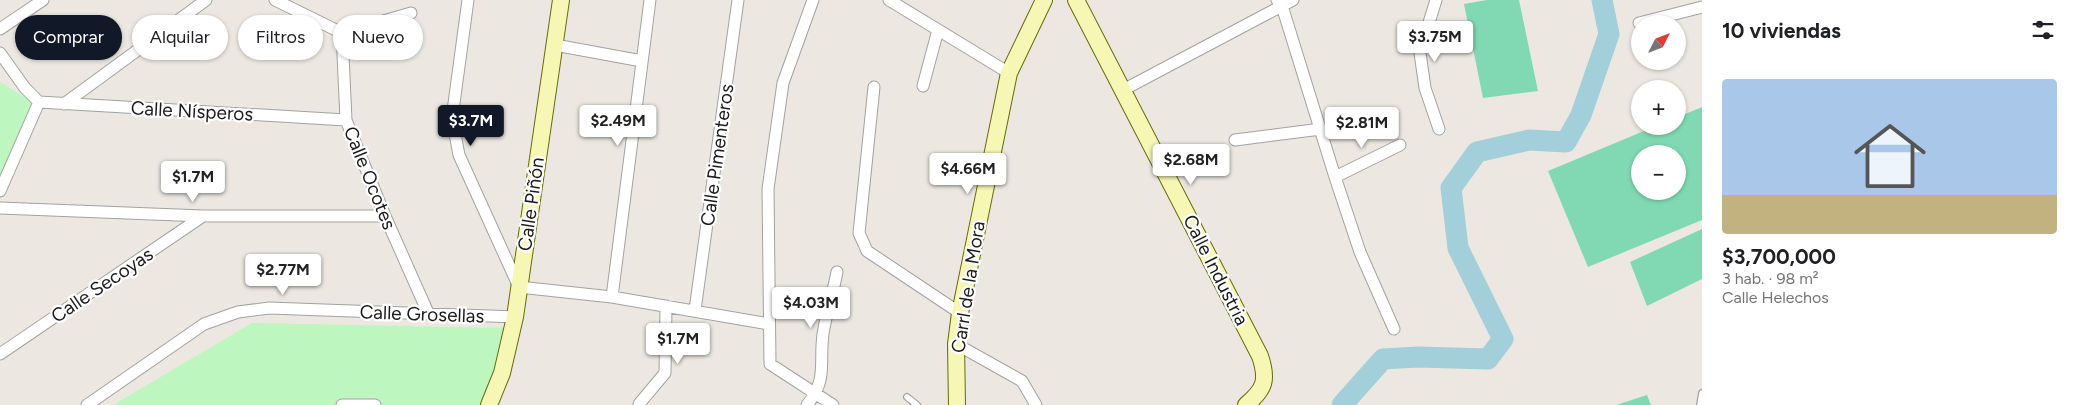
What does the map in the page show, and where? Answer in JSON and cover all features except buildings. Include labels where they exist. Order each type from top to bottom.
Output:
[{"type":"street","points":[[0,29],[43,0]]},
{"type":"street","points":[[64,104],[206,0]]},
{"type":"street","points":[[275,0],[333,29]]},
{"type":"street","points":[[468,0],[452,118],[459,155],[519,287],[612,297],[769,324]]},
{"type":"street","name":"Calle Piñón","points":[[488,405],[502,373],[515,317],[561,0]]},
{"type":"street","points":[[612,297],[650,0]]},
{"type":"street","name":"Calle Pimenteros","points":[[695,310],[738,0]]},
{"type":"street","points":[[813,0],[783,83],[768,189],[770,364],[833,405]]},
{"type":"street","points":[[889,0],[1009,73]]},
{"type":"street","name":"Carrl de la Mora","points":[[957,405],[956,344],[960,313],[1009,73],[1044,0]]},
{"type":"street","name":"Calle Industria","points":[[1076,0],[1260,356],[1265,369],[1265,383],[1257,396],[1246,405]]},
{"type":"street","points":[[1436,0],[1427,29],[1419,46],[1425,88],[1439,129]]},
{"type":"street","points":[[1123,90],[1284,2],[1335,177],[1360,252],[1394,329]]},
{"type":"street","points":[[1670,15],[1702,7]]},
{"type":"street","points":[[404,15],[411,13]]},
{"type":"street","points":[[924,86],[938,30]]},
{"type":"street","points":[[555,45],[642,61]]},
{"type":"street","points":[[0,53],[25,88],[39,102],[0,191]]},
{"type":"street","name":"Calle Ocotes","points":[[343,60],[346,120],[385,216],[429,315]]},
{"type":"street","points":[[874,88],[859,233],[867,251],[960,313]]},
{"type":"street","name":"Calle Nísperos","points":[[39,102],[346,120]]},
{"type":"street","points":[[1235,140],[1321,129]]},
{"type":"street","points":[[1335,177],[1400,145]]},
{"type":"street","points":[[0,208],[203,216],[385,216]]},
{"type":"street","name":"Calle Secoyas","points":[[0,354],[203,216]]},
{"type":"street","points":[[807,405],[815,395],[821,381],[823,334],[837,272]]},
{"type":"street","points":[[639,404],[665,373],[666,306]]},
{"type":"street","name":"Calle Grosellas","points":[[87,405],[204,324],[238,312],[269,308],[515,317]]},
{"type":"street","points":[[956,344],[1022,382],[1036,405]]},
{"type":"street","points":[[342,405],[375,405]]},
{"type":"lane","points":[[1700,405],[1702,393]]},
{"type":"lane","points":[[907,397],[917,405]]},
{"type":"green space","points":[[1487,0],[1519,0],[1538,91],[1483,98],[1464,4]]},
{"type":"green space","points":[[0,82],[34,103],[0,182]]},
{"type":"green space","points":[[1702,107],[1702,220],[1588,267],[1548,171],[1634,135],[1686,135],[1686,114]]},
{"type":"green space","points":[[1702,229],[1702,279],[1647,306],[1630,262]]},
{"type":"green space","points":[[252,323],[506,328],[497,383],[480,405],[113,405]]},
{"type":"green space","points":[[1647,395],[1651,405],[1616,405]]},
{"type":"waterway","points":[[1342,405],[1383,359],[1418,357],[1488,359],[1503,339],[1458,248],[1451,188],[1477,152],[1529,140],[1566,142],[1581,115],[1609,34],[1602,0]]}]
